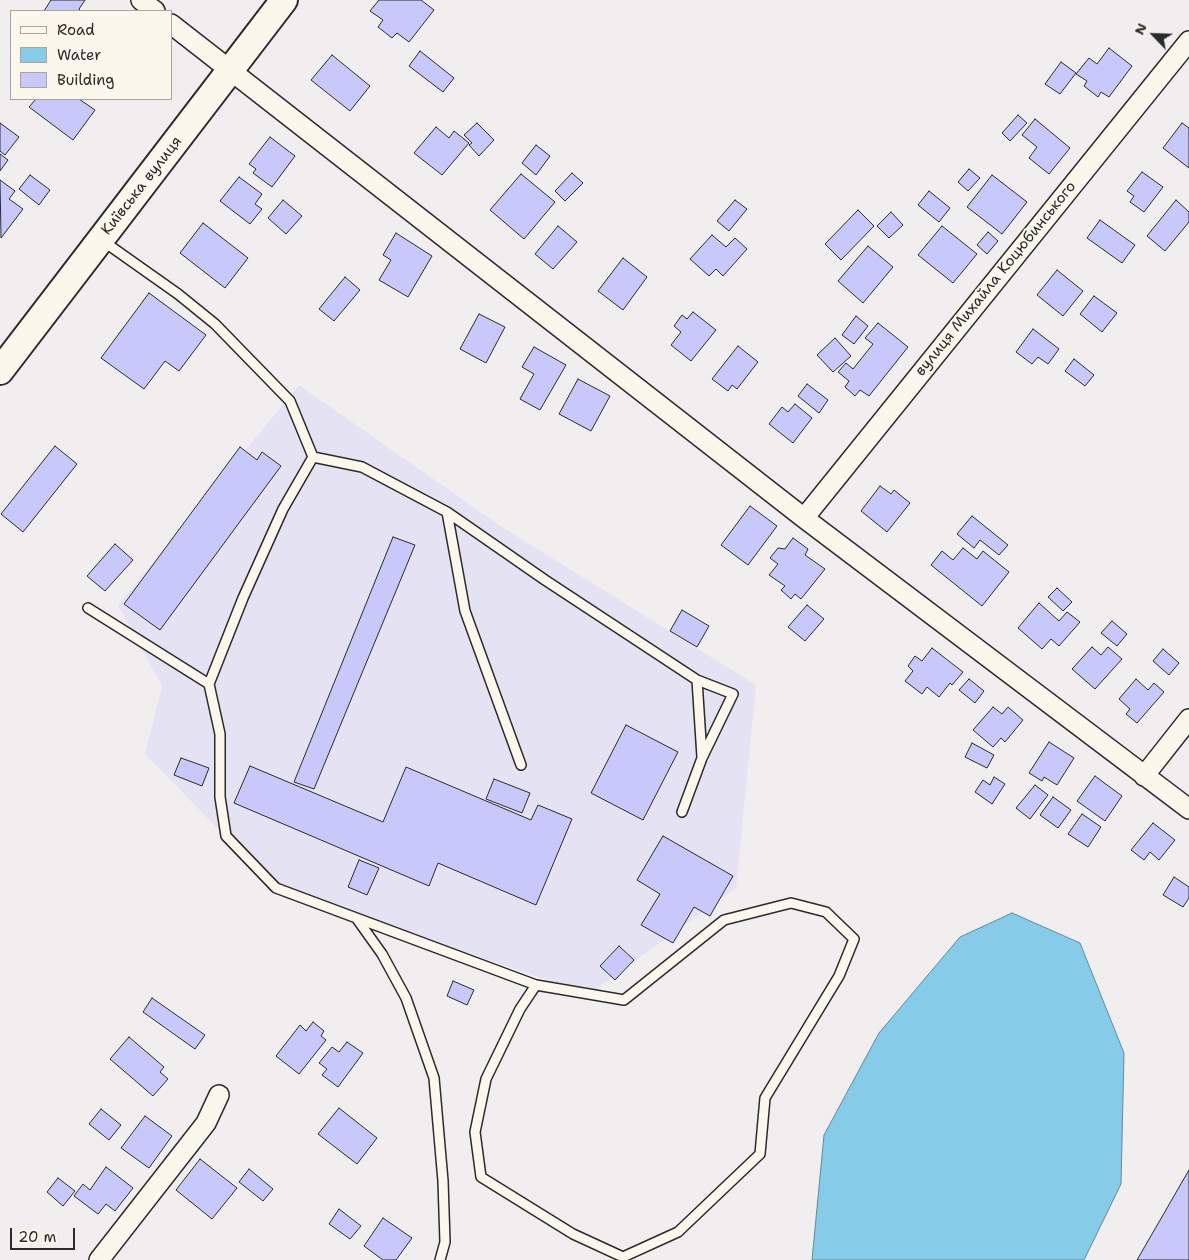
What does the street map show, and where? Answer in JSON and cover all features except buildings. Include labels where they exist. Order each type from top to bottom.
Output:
[{"type":"street","points":[[141,0],[155,10]]},
{"type":"street","name":"Київська вулиця","points":[[0,371],[284,0]]},
{"type":"street","points":[[172,25],[804,518],[1189,809]]},
{"type":"street","name":"вулиця Михайла Коцюбинського","points":[[804,518],[1189,40]]},
{"type":"street","points":[[1144,776],[1189,719]]},
{"type":"street","points":[[99,1260],[206,1123],[219,1095]]},
{"type":"lane","points":[[101,239],[178,294],[229,338],[290,401],[313,457]]},
{"type":"lane","points":[[313,457],[362,467],[447,512],[545,580],[697,680],[733,694],[702,758],[682,812]]},
{"type":"lane","points":[[313,457],[283,510],[243,598],[209,684],[220,734],[220,797],[226,836],[276,888],[536,985],[624,1000],[724,920],[791,903],[826,912],[854,939],[839,976],[765,1098],[760,1154],[678,1232],[623,1257],[572,1234],[481,1177],[475,1132],[486,1079],[520,1009],[536,985]]},
{"type":"lane","points":[[447,512],[466,611],[521,765]]},
{"type":"lane","points":[[88,608],[209,684]]},
{"type":"lane","points":[[697,680],[702,758]]},
{"type":"lane","points":[[357,919],[382,954],[406,998],[434,1078],[443,1181],[445,1242],[440,1260]]},
{"type":"shaded area","points":[[299,385],[499,525],[756,685],[736,888],[589,994],[276,888],[145,754],[162,686],[118,605]]},
{"type":"water","points":[[1012,913],[1080,943],[1124,1053],[1121,1184],[1084,1260],[812,1260],[824,1135],[879,1033],[960,937]]}]
